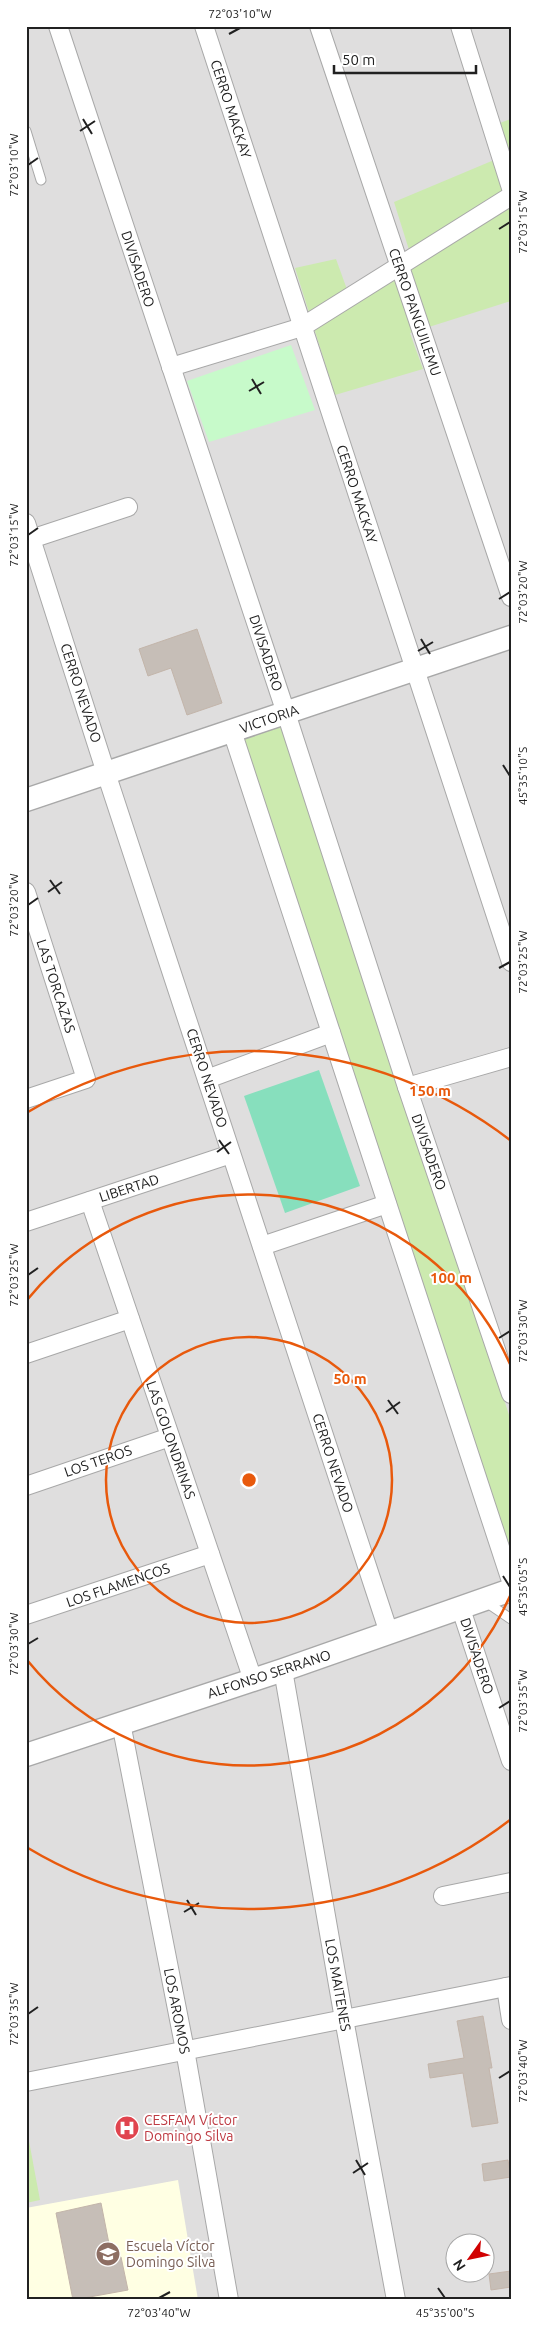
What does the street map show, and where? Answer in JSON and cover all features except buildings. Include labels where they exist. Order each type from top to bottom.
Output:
[{"type":"street","name":"DIVISADERO","points":[[58,26],[286,713],[407,1087],[511,1394]]},
{"type":"street","name":"CERRO MACKAY","points":[[204,26],[511,962]]},
{"type":"street","name":"CERRO PANGUILEMU","points":[[319,26],[511,597]]},
{"type":"street","points":[[460,26],[511,188]]},
{"type":"street","points":[[171,367],[302,327],[511,196]]},
{"type":"street","points":[[29,531],[128,507]]},
{"type":"street","name":"CERRO NEVADO","points":[[29,531],[106,773],[390,1633]]},
{"type":"street","name":"VICTORIA","points":[[26,800],[511,637]]},
{"type":"street","points":[[232,731],[511,1581]]},
{"type":"street","name":"LAS TORCAZAS","points":[[26,892],[86,1079],[26,1098]]},
{"type":"street","points":[[207,1079],[331,1033]]},
{"type":"street","points":[[407,1087],[511,1057]]},
{"type":"street","name":"LIBERTAD","points":[[26,1222],[231,1154]]},
{"type":"street","name":"LAS GOLONDRINAS","points":[[90,1201],[253,1680]]},
{"type":"street","points":[[262,1246],[387,1204]]},
{"type":"street","points":[[26,1354],[130,1319]]},
{"type":"street","name":"LOS TEROS","points":[[26,1486],[170,1437]]},
{"type":"street","name":"LOS FLAMENCOS","points":[[26,1616],[210,1554]]},
{"type":"street","name":"ALFONSO SERRANO","points":[[26,1755],[283,1670],[511,1590]]},
{"type":"street","name":"DIVISADERO","points":[[461,1609],[511,1761]]},
{"type":"street","name":"LOS MAITENES","points":[[283,1670],[344,2019],[396,2300]]},
{"type":"street","name":"LOS AROMOS","points":[[121,1723],[185,2050],[229,2300]]},
{"type":"street","points":[[442,1896],[511,1882]]},
{"type":"street","points":[[26,2082],[508,1986],[511,2020]]},
{"type":"lane","points":[[26,131],[42,180]]},
{"type":"lane","points":[[484,1600],[511,1619]]},
{"type":"shaded area","points":[[26,26],[511,26],[511,2300],[26,2300]]},
{"type":"shaded area","name":"Escuela Víctor Domingo Silva","points":[[178,2180],[198,2300],[26,2300],[26,2208]]},
{"type":"green space","points":[[511,119],[511,301],[410,333],[423,369],[335,395],[295,268],[336,259],[349,295],[410,253],[394,202],[506,155],[497,124]]},
{"type":"green space","points":[[291,345],[315,410],[209,442],[187,381]]},
{"type":"green space","points":[[282,722],[511,1421],[511,1553],[239,737]]},
{"type":"green space","points":[[319,1070],[360,1186],[285,1213],[244,1096]]},
{"type":"green space","points":[[26,2125],[40,2200],[26,2203]]},
{"type":"place","name":"CESFAM Víctor Domingo Silva","points":[[127,2128]]},
{"type":"place","name":"Escuela Víctor Domingo Silva","points":[[108,2254]]}]
